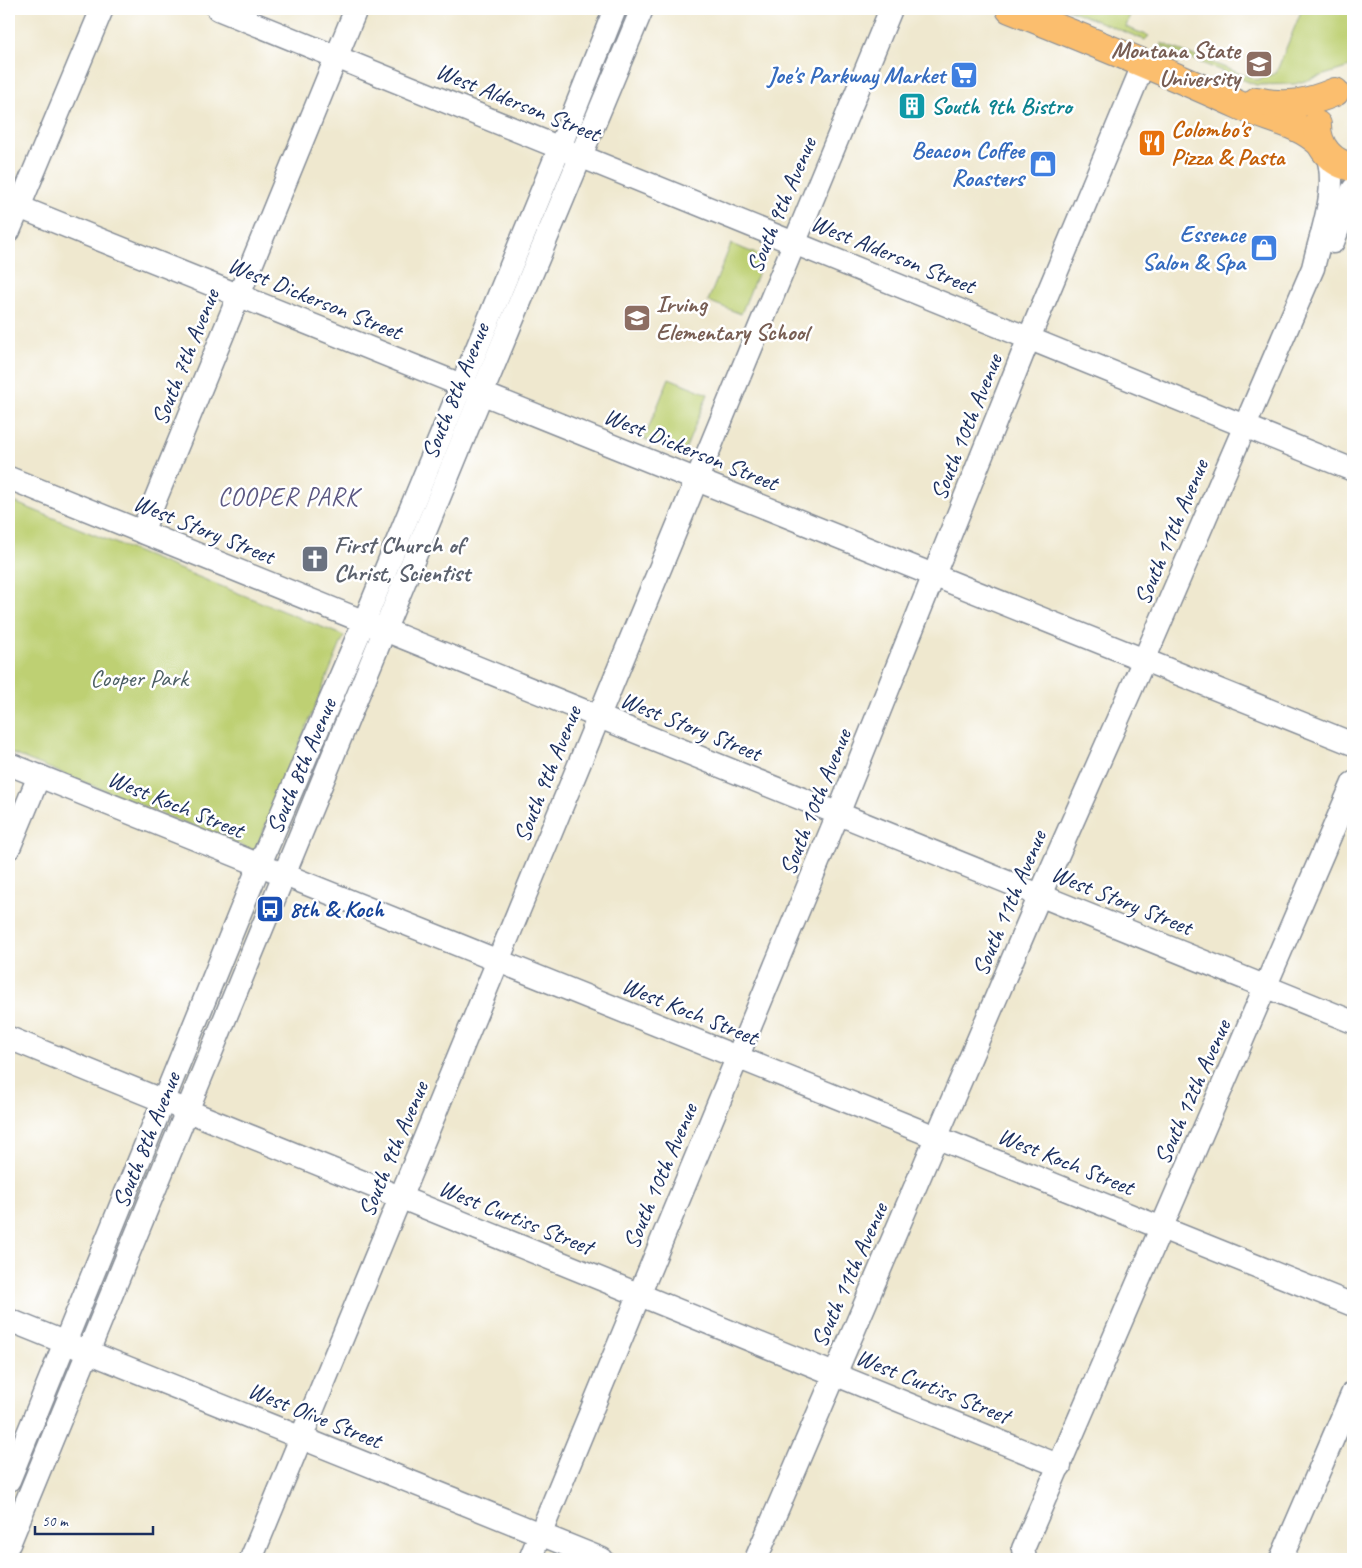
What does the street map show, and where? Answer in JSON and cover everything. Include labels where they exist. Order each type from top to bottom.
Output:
[{"type":"main road","points":[[1010,9],[1203,87],[1243,107],[1308,131],[1338,163],[1353,167]]},
{"type":"main road","points":[[1203,87],[1274,105],[1314,100],[1344,89]]},
{"type":"main road","points":[[1323,148],[1316,128],[1318,114],[1325,102],[1344,89]]},
{"type":"street","points":[[9,231],[14,205],[102,9]]},
{"type":"street","name":"West Alderson Street","points":[[218,9],[1353,470]]},
{"type":"street","name":"South 7th Avenue","points":[[142,532],[356,9]]},
{"type":"street","name":"South 8th Avenue","points":[[9,1544],[186,1110],[386,631],[471,389],[560,148],[615,9]]},
{"type":"street","name":"South 8th Avenue","points":[[9,1480],[165,1102],[259,866],[364,622],[471,389],[582,156],[642,9]]},
{"type":"street","name":"South 9th Avenue","points":[[251,1559],[499,962],[793,242],[891,9]]},
{"type":"street","name":"South 10th Avenue","points":[[530,1559],[936,576],[1029,338],[1144,63]]},
{"type":"street","name":"South 11th Avenue","points":[[756,1559],[1040,895],[1246,426],[1313,268],[1329,204],[1331,178],[1323,148]]},
{"type":"street","name":"South 11th Avenue","points":[[1313,268],[1330,247],[1353,188]]},
{"type":"street","name":"West Dickerson Street","points":[[14,205],[1353,744]]},
{"type":"street","name":"West Story Street","points":[[9,478],[1353,1022]]},
{"type":"street","name":"West Koch Street","points":[[9,764],[283,876],[1353,1305]]},
{"type":"street","points":[[9,848],[39,776]]},
{"type":"street","name":"South 12th Avenue","points":[[1025,1559],[1023,1549],[1353,783]]},
{"type":"street","name":"West Curtiss Street","points":[[9,1038],[1060,1466]]},
{"type":"street","name":"West Olive Street","points":[[9,1320],[602,1559]]},
{"type":"street","points":[[1281,1559],[1353,1392]]},
{"type":"green space","points":[[1067,9],[1132,9],[1126,27],[1149,36],[1145,40]]},
{"type":"green space","points":[[1302,9],[1353,9],[1353,66],[1295,84],[1256,85],[1162,47],[1161,43],[1257,80],[1276,73]]},
{"type":"green space","points":[[731,244],[764,257],[741,314],[708,301]]},
{"type":"green space","points":[[669,378],[708,394],[683,455],[644,439]]},
{"type":"green space","name":"Cooper Park","points":[[9,500],[344,636],[255,851],[9,752]]},
{"type":"place","name":"Montana State University","points":[[1259,64]]},
{"type":"place","name":"Joe's Parkway Market","points":[[964,75]]},
{"type":"place","name":"South 9th Bistro","points":[[912,106]]},
{"type":"place","name":"Colombo's Pizza & Pasta","points":[[1152,143]]},
{"type":"place","name":"Beacon Coffee Roasters","points":[[1043,164]]},
{"type":"place","name":"Essence Salon & Spa","points":[[1264,248]]},
{"type":"place","name":"Irving Elementary School","points":[[637,318]]},
{"type":"place","name":"First Church of Christ, Scientist","points":[[315,559]]},
{"type":"place","name":"8th & Koch","points":[[270,909]]},
{"type":"district","name":"COOPER PARK","points":[[288,496]]}]
